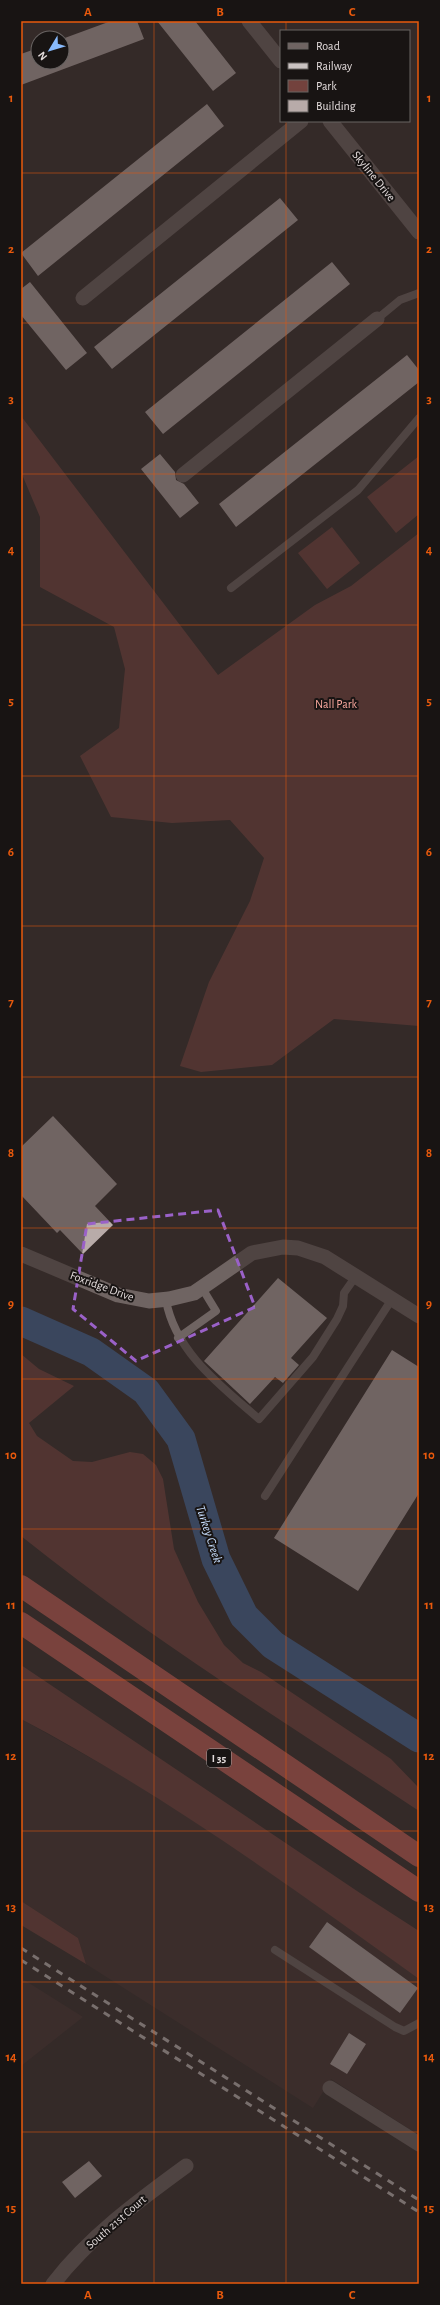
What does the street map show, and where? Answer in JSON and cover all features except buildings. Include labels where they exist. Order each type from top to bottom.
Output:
[{"type":"highway","points":[[21,1577],[42,1601]]},
{"type":"highway","name":"I 35","points":[[21,1586],[419,1856]]},
{"type":"highway","name":"I 35","points":[[21,1623],[419,1891]]},
{"type":"street","points":[[249,21],[280,60]]},
{"type":"street","points":[[83,298],[300,122]]},
{"type":"street","name":"Skyline Drive","points":[[331,122],[419,232]]},
{"type":"street","points":[[183,475],[377,319]]},
{"type":"street","name":"Foxridge Drive","points":[[21,1254],[118,1295],[139,1300],[166,1300],[186,1296],[202,1288],[243,1257],[261,1251],[283,1247],[298,1248],[316,1253],[356,1276],[419,1316]]},
{"type":"street","points":[[330,2088],[419,2144]]},
{"type":"street","name":"South 21st Court","points":[[54,2284],[68,2265],[128,2209],[186,2166]]},
{"type":"lane","points":[[377,319],[400,300],[419,293]]},
{"type":"lane","points":[[231,588],[358,490],[419,418]]},
{"type":"lane","points":[[166,1300],[169,1317],[178,1338],[209,1375],[259,1419],[312,1357],[337,1319],[343,1306],[344,1293],[356,1276]]},
{"type":"lane","points":[[178,1338],[216,1311],[202,1288]]},
{"type":"lane","points":[[265,1496],[392,1299]]},
{"type":"lane","points":[[275,1950],[394,2027],[404,2031],[419,2023]]},
{"type":"highlighted area","points":[[218,1210],[255,1307],[136,1361],[73,1309],[87,1224]]},
{"type":"shaded area","points":[[21,1719],[151,1792],[290,1886],[419,1979],[419,2135],[331,2079],[313,2108],[86,1964],[78,1938],[21,1901]]},
{"type":"shaded area","points":[[21,1978],[83,2017],[21,2066]]},
{"type":"green space","name":"Nall Park","points":[[21,416],[218,675],[315,605],[351,586],[419,533],[419,1026],[334,1019],[272,1065],[201,1072],[180,1066],[209,982],[250,901],[264,858],[230,820],[172,823],[111,817],[80,756],[119,728],[125,669],[114,627],[40,587],[40,517],[21,472]]},
{"type":"green space","points":[[419,456],[419,514],[396,533],[367,497]]},
{"type":"green space","points":[[332,527],[360,563],[327,589],[298,553]]},
{"type":"green space","points":[[21,1354],[39,1369],[74,1386],[29,1423],[37,1436],[73,1461],[92,1462],[130,1452],[143,1454],[156,1465],[163,1479],[174,1549],[198,1602],[224,1645],[243,1663],[261,1672],[391,1759],[418,1787],[419,1811],[267,1712],[167,1644],[69,1573],[21,1536]]},
{"type":"green space","points":[[21,1665],[419,1931],[419,1979],[274,1875],[175,1809],[125,1778],[21,1719]]},
{"type":"green space","points":[[21,1901],[78,1938],[86,1964],[21,1925]]},
{"type":"waterway","name":"Turkey Creek","points":[[21,1321],[91,1352],[146,1391],[181,1439],[216,1559],[244,1616],[273,1645],[419,1738]]},
{"type":"railway","points":[[21,1948],[419,2200]]},
{"type":"railway","points":[[21,1960],[419,2212]]}]
